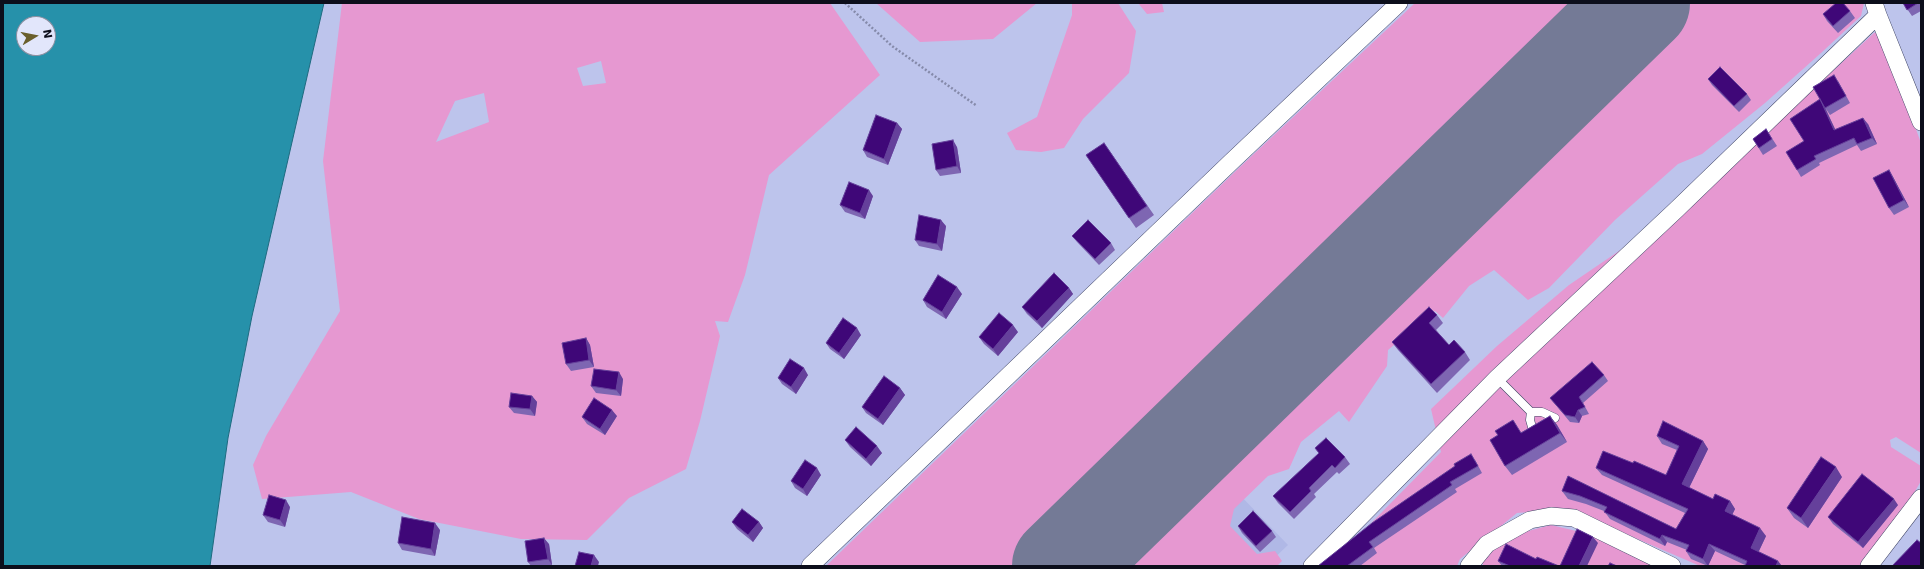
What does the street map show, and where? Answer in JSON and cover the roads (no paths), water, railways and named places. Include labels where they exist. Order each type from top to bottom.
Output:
[{"type":"street","points":[[810,566],[1399,3]]},
{"type":"street","points":[[1312,566],[1498,378],[1682,204],[1876,9],[1921,122]]},
{"type":"street","points":[[1869,566],[1921,498]]},
{"type":"street","points":[[1469,566],[1487,544],[1530,520],[1551,516],[1574,518],[1672,566]]},
{"type":"lane","points":[[1498,378],[1531,412],[1542,412],[1555,418]]},
{"type":"lane","points":[[1531,412],[1530,420],[1534,434]]}]
